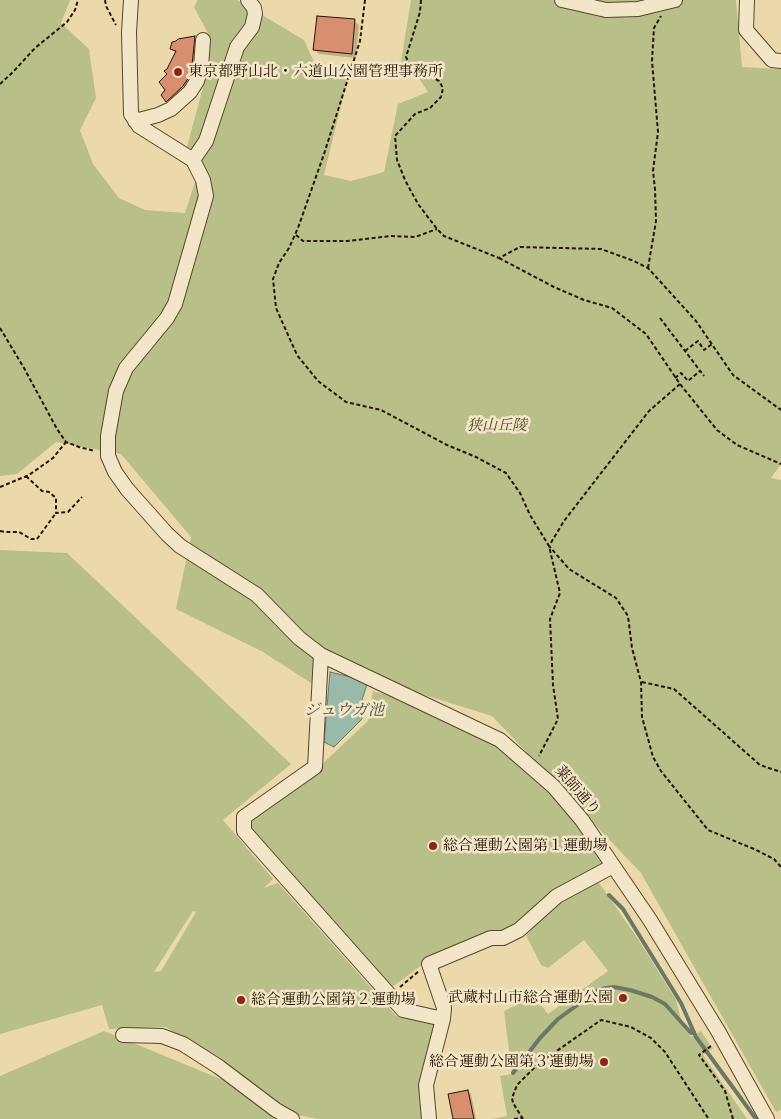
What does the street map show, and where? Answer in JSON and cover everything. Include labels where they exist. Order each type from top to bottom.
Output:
[{"type":"street","points":[[108,456],[108,436],[116,391],[126,368],[167,318],[175,304],[206,196],[204,180],[192,160],[143,129],[131,114],[129,32],[131,0]]},
{"type":"street","points":[[192,160],[206,141],[237,47],[252,27],[255,14],[254,8],[248,0]]},
{"type":"street","points":[[562,0],[606,10],[638,9],[673,0]]},
{"type":"street","points":[[747,0],[746,30],[772,60],[781,61]]},
{"type":"street","points":[[135,121],[158,115],[171,109],[190,92],[197,81],[201,67],[203,40]]},
{"type":"street","name":"薬師通り","points":[[108,456],[115,472],[127,489],[167,534],[180,546],[257,595],[299,638],[321,655],[500,740],[554,787],[582,820],[650,920],[718,1031],[767,1119]]},
{"type":"street","points":[[321,655],[315,767],[244,817],[244,831],[403,1010],[443,1019]]},
{"type":"street","points":[[429,1119],[426,1085],[443,1019],[444,1008],[429,964],[491,938],[503,938],[519,930],[557,896],[613,866]]},
{"type":"street","points":[[123,1035],[162,1036],[183,1044],[219,1067],[276,1110],[292,1119]]},
{"type":"path","points":[[0,84],[35,48],[67,22],[75,10],[78,0]]},
{"type":"path","points":[[105,0],[106,6],[116,25],[129,32]]},
{"type":"path","points":[[365,0],[360,41],[324,154],[295,234],[289,248],[279,262],[273,279],[276,308],[297,354],[318,381],[346,402],[381,410],[447,445],[476,457],[506,473],[520,492],[530,515],[550,546],[569,569],[616,598],[628,616],[632,648],[641,682],[642,717],[653,757],[661,771],[708,830],[754,849],[774,859],[781,866]]},
{"type":"path","points":[[421,0],[420,12],[406,57],[410,65],[439,81],[443,88],[441,97],[430,108],[415,114],[395,136],[398,160],[405,180],[418,204],[437,229],[444,236],[499,258],[561,290],[584,300],[612,308],[646,334],[675,378],[717,430],[737,444],[781,464]]},
{"type":"path","points":[[648,268],[656,220],[655,189],[652,171],[658,132],[652,61],[654,28],[662,13],[673,0]]},
{"type":"path","points":[[295,234],[303,241],[347,241],[391,236],[415,237],[437,229]]},
{"type":"path","points":[[499,258],[520,246],[601,249],[648,268],[696,321],[733,376],[781,410]]},
{"type":"path","points":[[660,318],[704,376]]},
{"type":"path","points":[[0,328],[24,368],[56,429],[66,442],[108,456]]},
{"type":"path","points":[[684,351],[698,341],[704,350],[712,344]]},
{"type":"path","points":[[675,378],[681,373],[688,381],[700,371]]},
{"type":"path","points":[[533,767],[558,719],[553,686],[550,619],[560,593],[550,546],[564,521],[649,411],[680,384]]},
{"type":"path","points":[[0,487],[26,476],[53,458],[66,442]]},
{"type":"path","points":[[0,530],[19,532],[31,539],[37,539],[56,514],[56,498],[49,492],[42,491],[26,476]]},
{"type":"path","points":[[56,514],[68,512],[82,497]]},
{"type":"path","points":[[641,682],[674,689],[760,765],[781,772]]},
{"type":"path","points":[[399,988],[429,964]]},
{"type":"path","points":[[514,1119],[522,1118],[512,1098],[517,1085],[538,1064],[601,1020],[631,1027],[651,1038],[665,1052],[708,1118],[712,1119]]},
{"type":"path","points":[[711,1046],[699,1055],[725,1091],[733,1119]]},
{"type":"green space","name":"狭山丘陵","points":[[0,0],[70,0],[61,23],[89,49],[96,98],[80,130],[93,164],[119,198],[145,210],[185,213],[196,179],[184,158],[206,76],[210,37],[194,7],[198,0],[237,0],[304,40],[313,60],[347,81],[324,175],[351,181],[384,172],[398,104],[428,92],[420,80],[401,62],[411,0],[736,0],[742,67],[781,69],[781,464],[771,478],[781,480],[781,1110],[776,1112],[641,873],[492,716],[328,665],[311,683],[263,652],[176,609],[191,537],[121,454],[56,442],[17,474],[0,476]]},
{"type":"green space","points":[[0,550],[67,553],[291,764],[223,820],[273,879],[264,888],[278,883],[396,1016],[437,1019],[425,1119],[317,1119],[298,1115],[166,1027],[109,1029],[102,1005],[0,1034]],"holes":[[[193,911],[196,912],[161,971],[154,972]]]},
{"type":"green space","name":"総合運動公園第１運動場","points":[[373,691],[433,709],[494,743],[549,782],[617,861],[518,927],[435,955],[391,988],[247,830],[248,819],[316,770],[368,721]]},
{"type":"green space","name":"武蔵村山市総合運動公園","points":[[597,880],[638,939],[676,1000],[683,1026],[691,1037],[701,1031],[713,1048],[703,1055],[747,1119],[491,1119],[507,1116],[500,1076],[512,1074],[504,1011],[534,996],[548,1014],[608,971],[584,940],[548,968],[541,965],[526,935],[560,901]]},
{"type":"green space","points":[[104,1031],[228,1082],[275,1119],[0,1119],[0,1076]]},
{"type":"water","name":"ジュウガ池","points":[[330,672],[368,681],[361,703],[362,719],[334,747],[324,742]]},
{"type":"building","points":[[317,16],[355,19],[352,54],[313,50]]},
{"type":"building","name":"東京都野山北・六道山公園管理事務所","points":[[195,36],[189,77],[183,86],[166,102],[161,95],[165,90],[159,82],[167,74],[164,71],[167,69],[176,51],[170,49],[172,42]]},
{"type":"building","points":[[468,1090],[474,1119],[453,1119],[448,1094]]},
{"type":"waterway","points":[[609,895],[623,909],[681,1003],[696,1037],[756,1119]]},
{"type":"waterway","points":[[513,1073],[540,1038],[558,1019],[598,990],[606,988],[614,987],[630,990],[652,997],[665,1004],[691,1033],[694,1032]]},
{"type":"place","name":"東京都野山北・六道山公園管理事務所","points":[[178,72]]},
{"type":"place","name":"総合運動公園第１運動場","points":[[433,846]]},
{"type":"place","name":"武蔵村山市総合運動公園","points":[[623,998]]},
{"type":"place","name":"総合運動公園第２運動場","points":[[241,1000]]},
{"type":"place","name":"総合運動公園第３運動場","points":[[604,1062]]}]
